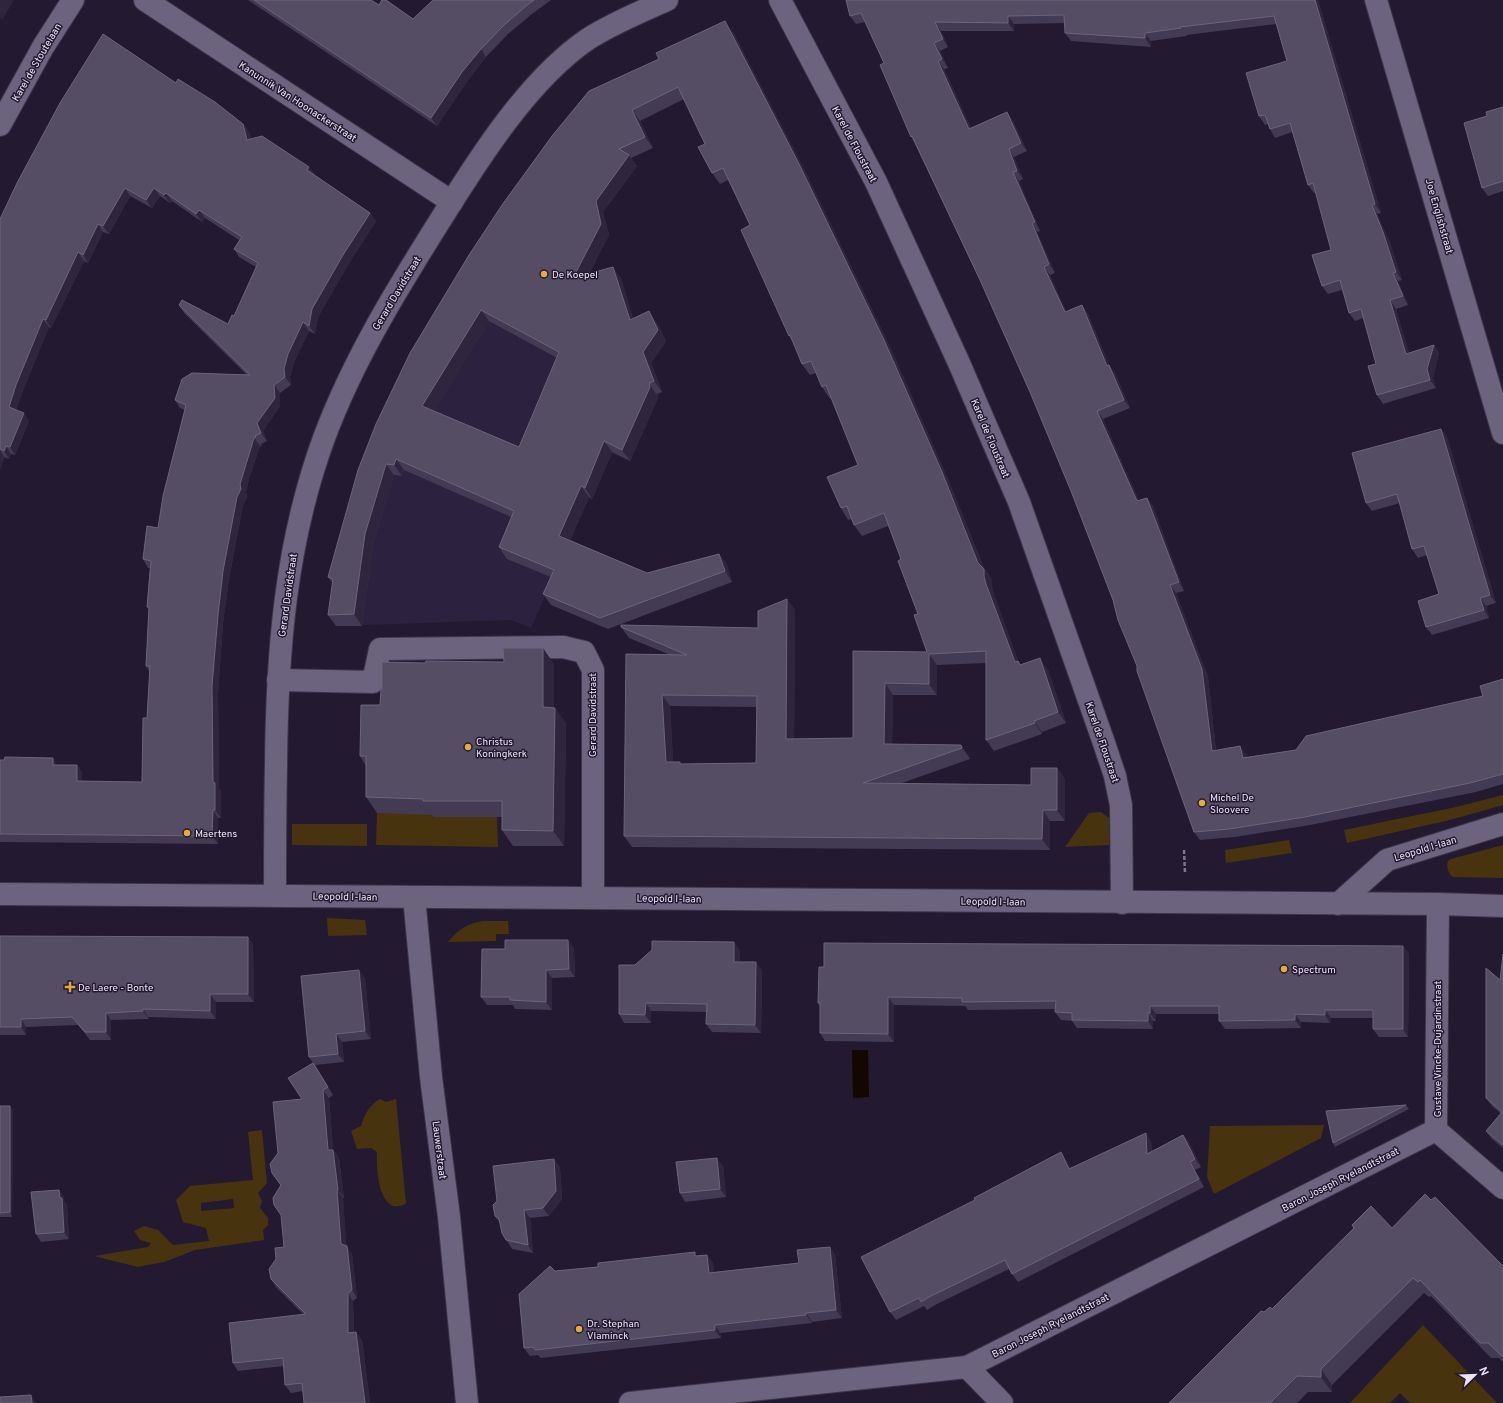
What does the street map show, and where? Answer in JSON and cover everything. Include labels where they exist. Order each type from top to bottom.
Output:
[{"type":"street","name":"Karel de Stoutelaan","points":[[0,124],[43,47],[73,0]]},
{"type":"street","name":"Kanunnik Van Hoonackerstraat","points":[[145,0],[452,202]]},
{"type":"street","name":"Gerard Davidstraat","points":[[275,895],[274,854],[278,680],[283,613],[292,553],[303,504],[324,438],[351,375],[382,316],[452,202],[496,136],[524,99],[554,67],[587,40],[626,18],[667,0]]},
{"type":"street","name":"Karel de Floustraat","points":[[780,0],[876,182],[959,363],[1019,502],[1104,743],[1119,791],[1121,805],[1122,903]]},
{"type":"street","name":"Joe Englishstraat","points":[[1376,0],[1503,433]]},
{"type":"street","name":"Gerard Davidstraat","points":[[278,680],[373,682],[380,649],[563,647],[584,652],[593,670],[592,898]]},
{"type":"street","name":"Leopold I-laan","points":[[1338,904],[1387,860],[1503,824]]},
{"type":"street","name":"Leopold I-laan","points":[[0,894],[1438,904],[1503,906]]},
{"type":"street","name":"Lauwerstraat","points":[[414,897],[430,1069],[449,1217],[467,1403]]},
{"type":"street","name":"Gustave Vincke-Dujardinstraat","points":[[1438,904],[1436,1130],[1503,1188]]},
{"type":"street","name":"Baron Joseph Ryelandtstraat","points":[[630,1403],[967,1367],[1436,1130]]},
{"type":"street","points":[[967,1367],[1002,1403]]},
{"type":"path","points":[[1184,850],[1185,879]]},
{"type":"shaded area","points":[[477,266],[652,365],[662,392],[660,393],[630,461],[612,453],[592,499],[589,498],[531,628],[511,620],[339,626],[337,625],[348,545]]},
{"type":"shaded area","points":[[1503,795],[1503,805],[1450,820],[1347,843],[1344,830],[1456,807]]},
{"type":"shaded area","points":[[1101,812],[1109,818],[1109,845],[1065,847],[1089,813]]},
{"type":"shaded area","points":[[377,813],[434,813],[434,817],[497,817],[498,847],[376,845]]},
{"type":"shaded area","points":[[292,824],[367,824],[367,846],[292,845]]},
{"type":"shaded area","points":[[1289,840],[1292,853],[1226,863],[1225,850]]},
{"type":"shaded area","points":[[1503,845],[1503,878],[1453,877],[1447,868],[1447,863],[1451,859]]},
{"type":"shaded area","points":[[327,918],[365,920],[367,935],[328,936]]},
{"type":"shaded area","points":[[483,921],[508,921],[509,934],[496,934],[496,941],[448,942],[463,928]]},
{"type":"shaded area","points":[[852,1050],[868,1050],[869,1097],[853,1098]]},
{"type":"shaded area","points":[[380,1099],[386,1102],[396,1099],[406,1204],[398,1206],[394,1206],[389,1203],[384,1198],[381,1191],[377,1166],[377,1152],[371,1148],[357,1149],[351,1131],[361,1126],[368,1110]]},
{"type":"shaded area","points":[[1324,1125],[1321,1138],[1214,1194],[1207,1177],[1210,1126]]},
{"type":"shaded area","points":[[262,1130],[267,1183],[258,1193],[262,1201],[260,1208],[268,1218],[268,1225],[263,1230],[264,1240],[195,1250],[164,1262],[138,1267],[94,1256],[148,1247],[151,1243],[140,1240],[134,1231],[144,1226],[158,1230],[173,1245],[209,1241],[206,1228],[183,1222],[176,1200],[190,1186],[253,1180],[248,1132]],"holes":[[[233,1199],[234,1208],[201,1211],[201,1203]]]},
{"type":"shaded area","points":[[1423,1325],[1497,1403],[1410,1403],[1400,1393],[1390,1403],[1350,1403]]},
{"type":"building","points":[[254,0],[371,0],[379,5],[382,0],[386,0],[413,19],[433,0],[534,0],[503,26],[481,49],[462,72],[431,118]]},
{"type":"building","points":[[846,0],[1315,0],[1375,204],[1372,205],[1383,232],[1396,272],[1393,273],[1403,296],[1390,300],[1406,354],[1434,345],[1427,369],[1430,380],[1377,395],[1368,366],[1376,364],[1361,309],[1349,313],[1340,280],[1322,286],[1312,255],[1331,250],[1313,183],[1308,185],[1290,123],[1270,129],[1265,115],[1259,116],[1246,73],[1287,61],[1274,16],[1180,27],[1181,28],[1145,33],[1145,38],[1065,33],[1064,15],[1008,16],[1008,23],[935,22],[943,39],[934,43],[942,59],[938,61],[969,129],[1007,112],[1021,143],[1009,149],[1017,171],[1013,172],[1035,222],[1032,223],[1049,264],[1044,267],[1065,312],[1082,305],[1107,366],[1109,365],[1124,400],[1097,411],[1137,501],[1147,498],[1179,582],[1170,585],[1202,669],[1212,751],[1240,746],[1243,758],[1296,750],[1306,736],[1483,696],[1480,686],[1503,679],[1503,774],[1470,783],[1305,817],[1229,829],[1194,832],[1137,671],[1137,666],[1118,620],[1113,600],[1071,491],[1030,392],[980,280],[912,136],[911,137],[880,65],[884,63],[861,13],[850,16]]},
{"type":"building","points":[[725,21],[798,162],[884,340],[942,472],[978,563],[984,569],[986,584],[1015,662],[1018,661],[1020,665],[1040,658],[1058,712],[1034,721],[1035,723],[986,740],[986,651],[929,654],[929,684],[885,683],[884,744],[961,745],[962,748],[863,783],[1031,785],[1031,768],[1057,768],[1057,810],[1043,810],[1042,839],[624,836],[626,654],[687,655],[621,627],[621,625],[758,628],[758,611],[787,599],[786,739],[853,738],[853,651],[927,652],[914,615],[918,614],[898,561],[901,559],[884,513],[854,525],[847,506],[841,508],[827,477],[858,465],[826,385],[822,387],[811,361],[802,364],[790,335],[789,336],[741,230],[750,225],[723,168],[712,173],[698,147],[705,144],[678,87],[632,110],[645,137],[619,149],[629,155],[596,201],[601,224],[573,278],[613,267],[630,320],[649,311],[658,330],[643,352],[654,381],[649,383],[650,387],[622,450],[604,441],[585,488],[581,486],[559,536],[647,573],[719,554],[725,571],[600,618],[543,594],[554,570],[499,547],[514,511],[396,459],[394,465],[386,464],[365,534],[354,614],[328,615],[333,579],[328,577],[358,470],[376,424],[410,353],[469,255],[502,205],[552,136],[589,91],[659,59],[656,53]],"holes":[[[481,310],[559,352],[519,447],[422,406]],[[662,695],[757,696],[756,763],[680,764],[680,762],[666,762]]]},
{"type":"building","points":[[103,34],[176,83],[178,79],[215,102],[243,124],[247,140],[262,136],[309,167],[307,170],[370,213],[343,255],[312,309],[309,326],[303,322],[288,354],[284,369],[285,377],[274,385],[275,398],[257,423],[261,433],[254,438],[240,484],[241,489],[237,497],[223,571],[212,686],[213,782],[215,783],[215,810],[213,810],[212,836],[0,834],[0,760],[4,760],[5,757],[53,758],[53,765],[77,765],[77,781],[142,782],[143,718],[147,718],[150,666],[146,666],[149,607],[147,607],[151,561],[143,559],[147,526],[158,528],[163,496],[186,405],[175,400],[182,379],[192,373],[250,375],[179,305],[182,300],[228,324],[232,315],[234,316],[258,263],[234,249],[242,237],[199,210],[196,214],[166,193],[164,195],[154,188],[146,200],[125,188],[103,226],[98,224],[83,255],[78,252],[46,320],[43,319],[16,385],[9,407],[24,413],[10,447],[6,446],[4,451],[0,449],[0,219],[17,183],[60,103]]},
{"type":"building","points":[[1503,107],[1503,181],[1482,188],[1464,123],[1487,116],[1486,112]]},
{"type":"building","points":[[1441,429],[1490,595],[1480,598],[1484,610],[1426,627],[1418,601],[1439,594],[1424,546],[1412,549],[1397,494],[1366,503],[1352,453]]},
{"type":"building","name":"Christus Koningkerk","points":[[503,648],[543,648],[543,707],[555,708],[553,831],[502,830],[502,801],[423,801],[423,799],[366,797],[366,756],[360,756],[361,705],[380,705],[382,690],[382,662],[504,662]]},
{"type":"building","points":[[0,936],[248,937],[248,994],[210,994],[210,1011],[143,1009],[143,1011],[106,1013],[106,1032],[85,1032],[72,1017],[21,1019],[21,1027],[0,1027]]},
{"type":"building","points":[[505,940],[568,940],[569,969],[546,970],[546,1002],[510,1000],[510,997],[481,997],[482,949],[505,949]]},
{"type":"building","points":[[652,941],[734,942],[734,962],[756,962],[755,1025],[706,1024],[707,1004],[646,1003],[645,1015],[619,1014],[619,965],[635,965],[652,950]]},
{"type":"building","points":[[824,943],[1403,946],[1403,1029],[1373,1029],[1373,1010],[1325,1010],[1325,1015],[1295,1014],[1295,1020],[1219,1021],[1219,1006],[1150,1006],[1148,1021],[1072,1020],[1072,1013],[1055,1012],[1056,1001],[962,1002],[962,998],[888,997],[888,1034],[820,1033],[820,1003],[818,1003],[819,967],[824,967]]},
{"type":"building","points":[[1503,954],[1503,1145],[1486,1131],[1502,1112],[1486,1098],[1486,968],[1500,980]]},
{"type":"building","points":[[359,970],[365,1031],[336,1034],[338,1054],[309,1057],[301,976]]},
{"type":"building","points":[[313,1063],[328,1087],[323,1090],[328,1150],[333,1150],[338,1190],[341,1244],[347,1246],[352,1290],[348,1293],[348,1333],[356,1332],[365,1403],[304,1403],[302,1383],[285,1385],[283,1358],[233,1363],[229,1323],[306,1314],[271,1279],[269,1269],[276,1259],[275,1248],[284,1247],[281,1215],[274,1205],[273,1198],[281,1185],[272,1173],[270,1164],[278,1153],[273,1102],[302,1099],[288,1078]]},
{"type":"building","points":[[1406,1105],[1333,1143],[1326,1111]]},
{"type":"building","points":[[0,1106],[10,1106],[10,1212],[0,1213]]},
{"type":"building","points":[[1146,1133],[1147,1154],[1183,1135],[1195,1159],[1190,1162],[1199,1179],[1012,1274],[1005,1260],[921,1302],[919,1298],[890,1312],[861,1257],[975,1200],[974,1198],[1061,1152],[1069,1169]]},
{"type":"building","points":[[717,1158],[720,1189],[680,1193],[676,1162]]},
{"type":"building","points":[[554,1159],[556,1191],[543,1208],[524,1210],[528,1245],[506,1240],[502,1233],[499,1219],[495,1216],[493,1205],[497,1201],[493,1166]]},
{"type":"building","points":[[59,1190],[60,1198],[62,1198],[64,1232],[36,1234],[31,1192]]},
{"type":"building","points":[[1425,1194],[1431,1200],[1435,1197],[1503,1266],[1503,1357],[1488,1343],[1480,1343],[1420,1280],[1418,1282],[1413,1278],[1321,1369],[1321,1377],[1297,1376],[1270,1403],[1169,1403],[1261,1311],[1264,1312],[1270,1307],[1272,1309],[1354,1228],[1352,1225],[1371,1206],[1392,1228]]},
{"type":"building","points":[[830,1247],[836,1310],[806,1313],[806,1315],[715,1325],[715,1330],[535,1350],[533,1347],[524,1348],[519,1294],[550,1266],[555,1271],[598,1267],[598,1263],[695,1252],[695,1256],[707,1255],[709,1273],[799,1263],[797,1250]]},
{"type":"building","points":[[31,1395],[32,1403],[0,1403],[0,1397]]},
{"type":"place","name":"De Koepel","points":[[544,274]]},
{"type":"place","name":"Christus Koningkerk","points":[[468,747]]},
{"type":"place","name":"Michel De Sloovere","points":[[1202,803]]},
{"type":"place","name":"Maertens","points":[[187,833]]},
{"type":"place","name":"Spectrum","points":[[1284,969]]},
{"type":"place","name":"De Laere - Bonte","points":[[70,987]]},
{"type":"place","name":"Dr. Stephan Vlaminck","points":[[579,1329]]}]
